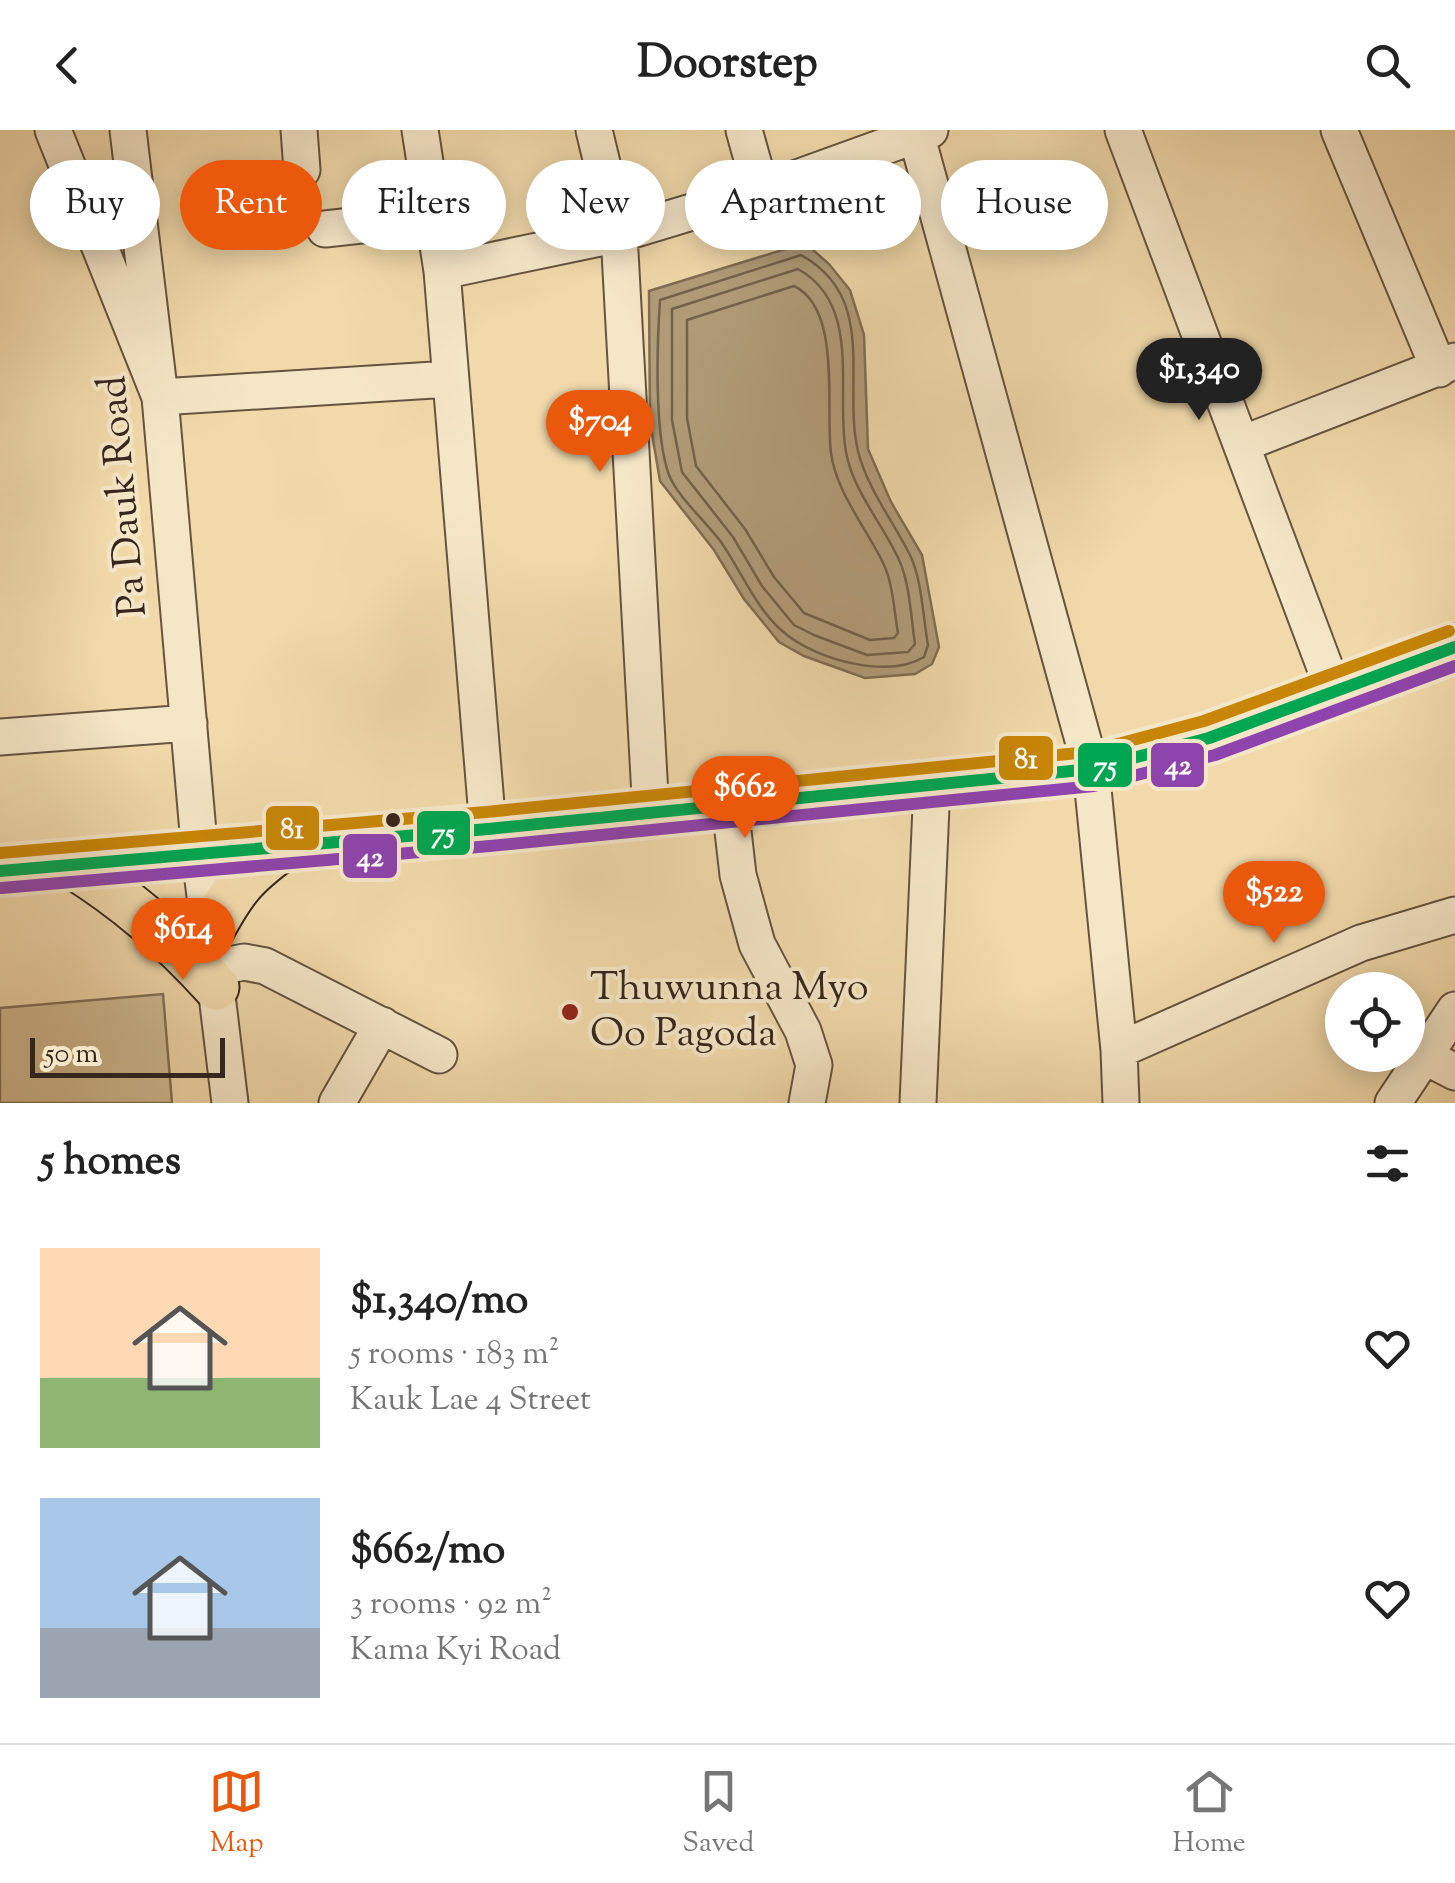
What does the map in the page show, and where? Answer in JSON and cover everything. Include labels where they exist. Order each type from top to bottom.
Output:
[{"type":"main road","points":[[0,871],[651,814],[1091,769],[1209,738],[1455,647]]},
{"type":"main road","points":[[72,865],[176,942],[214,962],[235,887],[282,848]]},
{"type":"street","points":[[52,130],[160,397],[450,379]]},
{"type":"street","name":"Pa Dauk Road","points":[[128,130],[160,397],[200,855],[230,1103]]},
{"type":"street","points":[[299,130],[301,160]]},
{"type":"street","points":[[420,130],[425,160]]},
{"type":"street","points":[[594,130],[601,160]]},
{"type":"street","points":[[744,130],[753,160]]},
{"type":"street","points":[[1123,130],[1335,694]]},
{"type":"street","points":[[1242,444],[1447,365],[1339,130]]},
{"type":"street","points":[[846,160],[921,132],[1091,769],[1121,1103]]},
{"type":"street","points":[[325,229],[342,227]]},
{"type":"street","points":[[439,250],[488,829]]},
{"type":"street","points":[[442,271],[542,250]]},
{"type":"street","points":[[620,250],[651,814]]},
{"type":"street","points":[[0,737],[188,722]]},
{"type":"street","points":[[918,1103],[932,784]]},
{"type":"street","points":[[730,805],[738,875],[757,944],[803,1031],[814,1065],[808,1103]]},
{"type":"street","points":[[1119,1050],[1361,943],[1455,914]]},
{"type":"street","points":[[214,962],[265,966],[439,1055]]},
{"type":"street","points":[[1393,1103],[1440,1064],[1455,1010]]},
{"type":"street","points":[[337,1103],[382,1025]]},
{"type":"shaded area","points":[[163,994],[172,1103],[0,1103],[0,1008]]},
{"type":"water","points":[[782,250],[813,250],[850,290],[864,335],[868,449],[891,502],[922,555],[939,647],[932,664],[915,674],[865,678],[804,656],[779,642],[744,599],[714,550],[660,481],[650,422],[649,291]]},
{"type":"transit line","name":"81","points":[[0,853],[486,812],[1088,752],[1204,721],[1449,631]]},
{"type":"transit line","name":"75","points":[[0,871],[488,829],[1091,769],[1209,738],[1455,647]]},
{"type":"transit line","name":"42","points":[[2,888],[490,846],[1094,786],[1215,755],[1455,666]]},
{"type":"place","name":"Thuwunna Myo Oo Pagoda","points":[[570,1012]]}]
